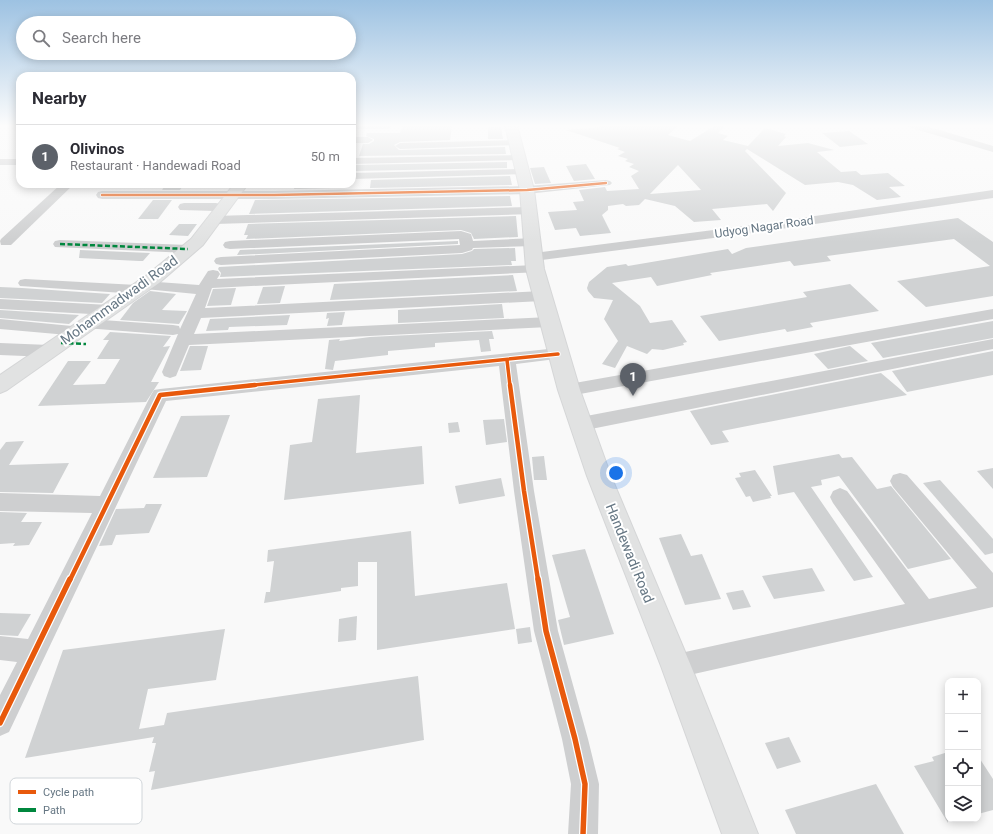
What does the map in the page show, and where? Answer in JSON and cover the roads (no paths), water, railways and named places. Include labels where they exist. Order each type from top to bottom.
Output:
[{"type":"main road","name":"Handewadi Road","points":[[520,164],[527,190],[534,256],[542,296],[569,390],[599,476],[676,666],[740,834]]},
{"type":"main road","name":"Mohammadwadi Road","points":[[0,385],[141,288],[194,244],[229,201]]},
{"type":"street","points":[[356,176],[522,172]]},
{"type":"street","points":[[184,207],[229,201],[256,195],[527,190],[606,182]]},
{"type":"street","points":[[6,242],[64,188]]},
{"type":"street","name":"Udyog Nagar Road","points":[[534,256],[767,227],[993,194]]},
{"type":"street","points":[[102,195],[229,201]]},
{"type":"street","points":[[170,372],[178,335],[195,313],[206,287],[230,245],[241,220],[256,195]]},
{"type":"street","points":[[229,201],[241,220]]},
{"type":"street","points":[[241,220],[529,211]]},
{"type":"street","points":[[221,261],[462,249],[467,247],[466,237],[460,235],[230,245]]},
{"type":"street","points":[[143,237],[194,244]]},
{"type":"street","points":[[60,244],[194,244]]},
{"type":"street","points":[[475,244],[534,256]]},
{"type":"street","points":[[25,283],[141,288],[206,287],[534,256]]},
{"type":"street","points":[[195,313],[542,296]]},
{"type":"street","points":[[0,304],[109,310]]},
{"type":"street","points":[[569,390],[993,314]]},
{"type":"street","points":[[0,324],[83,327],[178,335],[549,322]]},
{"type":"street","points":[[581,424],[993,344]]},
{"type":"street","points":[[0,349],[49,351]]},
{"type":"street","points":[[0,723],[160,395],[558,354]]},
{"type":"street","points":[[507,360],[525,496],[546,631],[585,784],[584,834]]},
{"type":"street","points":[[900,481],[993,590]]},
{"type":"street","points":[[840,497],[924,611]]},
{"type":"street","points":[[0,502],[106,505]]},
{"type":"street","points":[[676,666],[993,596]]},
{"type":"street","points":[[0,648],[35,652]]},
{"type":"place","name":"Olivinos","points":[[633,396]]}]
